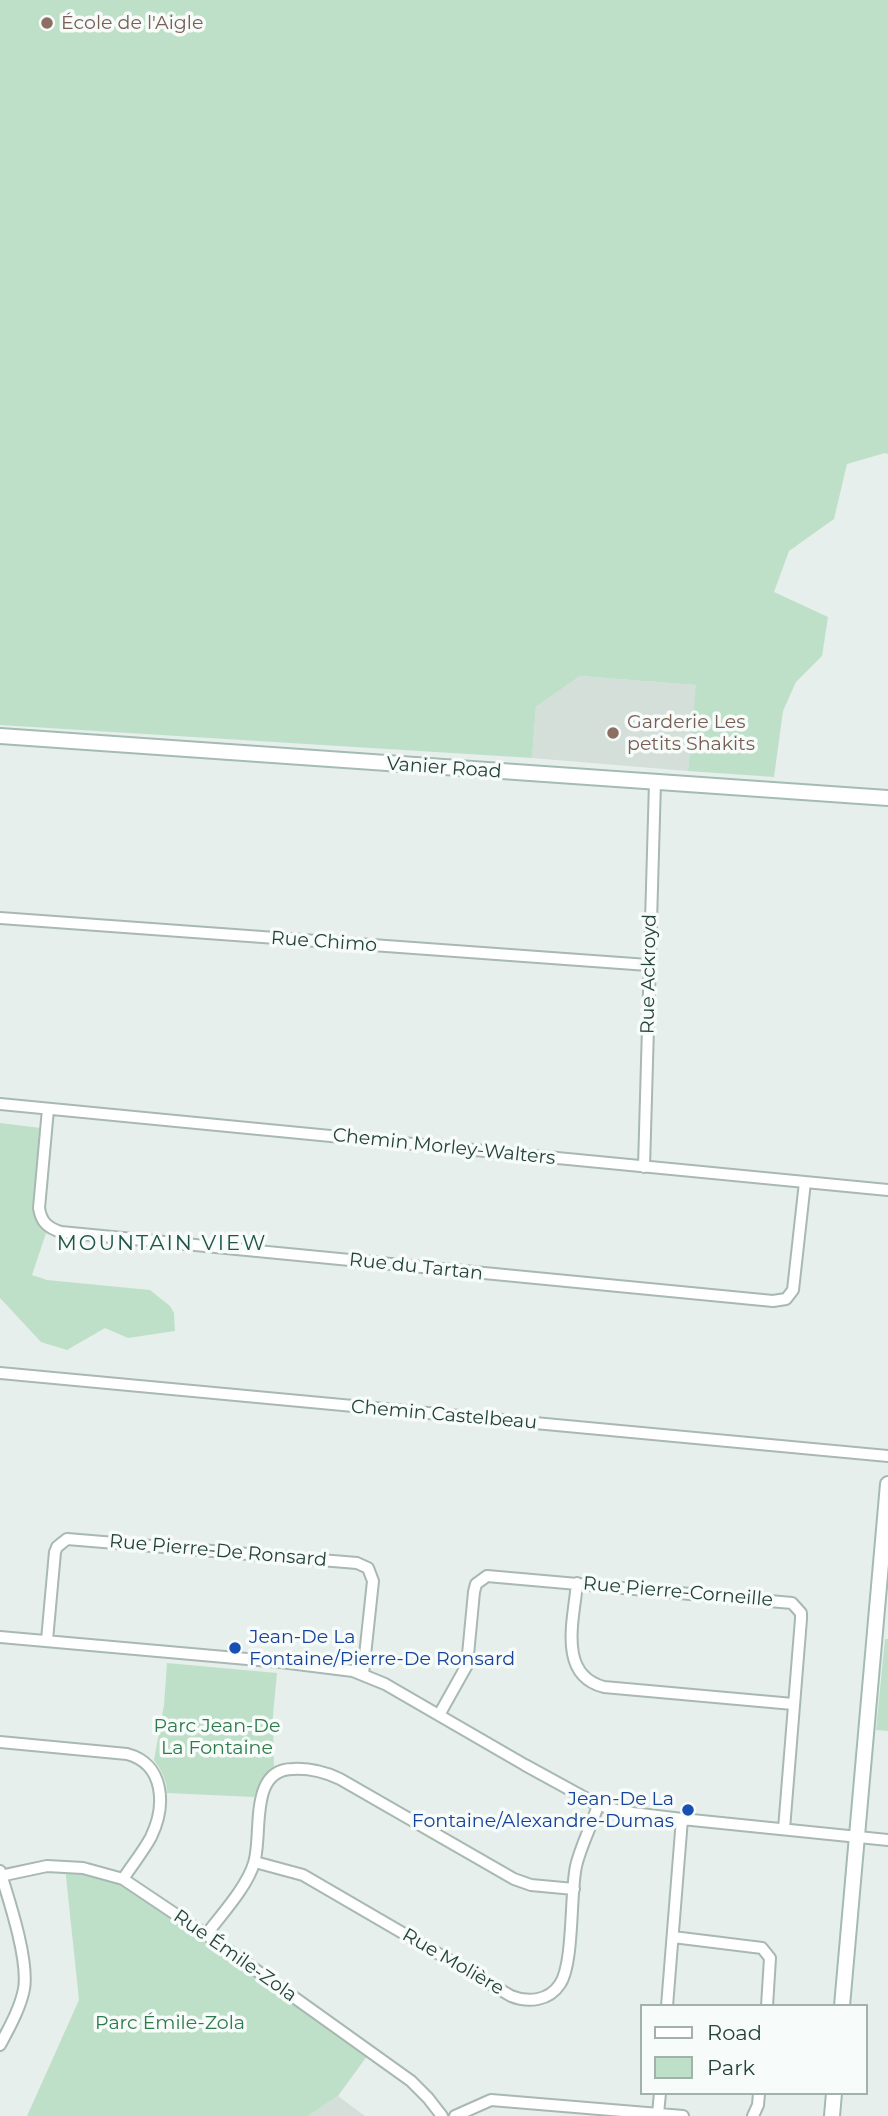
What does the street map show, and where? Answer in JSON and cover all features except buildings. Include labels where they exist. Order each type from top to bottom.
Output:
[{"type":"main road","name":"Vanier Road","points":[[0,736],[888,798]]},
{"type":"main road","points":[[842,2004],[888,1484]]},
{"type":"main road","points":[[832,2116],[834,2095]]},
{"type":"street","name":"Rue Ackroyd","points":[[644,1167],[655,782]]},
{"type":"street","name":"Rue Chimo","points":[[0,918],[648,965]]},
{"type":"street","name":"Chemin Morley-Walters","points":[[0,1104],[888,1190]]},
{"type":"street","name":"Rue du Tartan","points":[[48,1109],[39,1208],[43,1222],[61,1232],[746,1299],[780,1301],[790,1296],[793,1290],[805,1182]]},
{"type":"street","name":"Chemin Castelbeau","points":[[0,1373],[888,1456]]},
{"type":"street","name":"Rue Pierre-De Ronsard","points":[[47,1640],[55,1552],[67,1539],[357,1563],[368,1568],[373,1581],[363,1674]]},
{"type":"street","name":"Rue Pierre-Corneille","points":[[439,1715],[467,1665],[474,1592],[481,1579],[494,1575],[792,1603],[801,1619],[784,1829]]},
{"type":"street","points":[[577,1583],[572,1656],[580,1674],[587,1681],[604,1687],[793,1704]]},
{"type":"street","points":[[0,1637],[328,1667],[363,1674],[598,1804],[624,1812],[888,1840]]},
{"type":"street","points":[[0,1742],[127,1754],[137,1757],[152,1768],[159,1784],[155,1828],[123,1879]]},
{"type":"street","points":[[206,1935],[246,1879],[255,1861],[264,1788],[279,1771],[296,1768],[321,1771],[340,1779],[522,1883],[574,1889]]},
{"type":"street","name":"Rue Molière","points":[[255,1861],[303,1875],[512,1996],[526,2000],[547,1995],[560,1984],[564,1975],[576,1867],[598,1804]]},
{"type":"street","points":[[667,2004],[682,1819]]},
{"type":"street","name":"Rue Émile-Zola","points":[[0,1874],[47,1866],[83,1868],[123,1879],[411,2081],[442,2116]]},
{"type":"street","points":[[0,1874],[25,1976],[19,2006],[0,2045]]},
{"type":"street","points":[[673,1937],[762,1948],[767,1952],[771,1965],[767,2004]]},
{"type":"street","points":[[658,2113],[660,2095]]},
{"type":"street","points":[[752,2116],[758,2105],[759,2095]]},
{"type":"street","points":[[455,2116],[491,2100],[683,2116]]},
{"type":"shaded area","name":"Garderie Les petits Shakits","points":[[580,676],[697,685],[688,771],[532,758],[536,707]]},
{"type":"shaded area","points":[[338,2096],[365,2116],[308,2116]]},
{"type":"green space","points":[[0,0],[888,0],[888,454],[847,464],[834,519],[789,551],[774,592],[828,617],[822,656],[796,682],[783,711],[774,777],[688,771],[696,685],[580,676],[536,707],[532,758],[0,725]]},
{"type":"green space","points":[[0,1123],[41,1128],[34,1207],[37,1223],[46,1233],[32,1275],[47,1280],[150,1290],[170,1306],[174,1313],[175,1331],[128,1338],[105,1328],[67,1350],[41,1342],[0,1298]]},
{"type":"green space","points":[[885,1639],[888,1639],[888,1731],[876,1730]]},
{"type":"green space","name":"Parc Jean-De La Fontaine","points":[[167,1663],[277,1673],[273,1715],[274,1771],[260,1783],[254,1797],[167,1793],[163,1775],[154,1760],[164,1705]]},
{"type":"green space","name":"Parc Émile-Zola","points":[[65,1867],[123,1879],[370,2052],[338,2096],[308,2116],[27,2116],[79,2000]]},
{"type":"place","name":"École de l'Aigle","points":[[47,23]]},
{"type":"place","name":"Garderie Les petits Shakits","points":[[613,733]]},
{"type":"place","name":"Jean-De La Fontaine/Pierre-De Ronsard","points":[[235,1648]]},
{"type":"place","name":"Jean-De La Fontaine/Alexandre-Dumas","points":[[688,1810]]},
{"type":"district","name":"MOUNTAIN VIEW","points":[[162,1244]]}]
